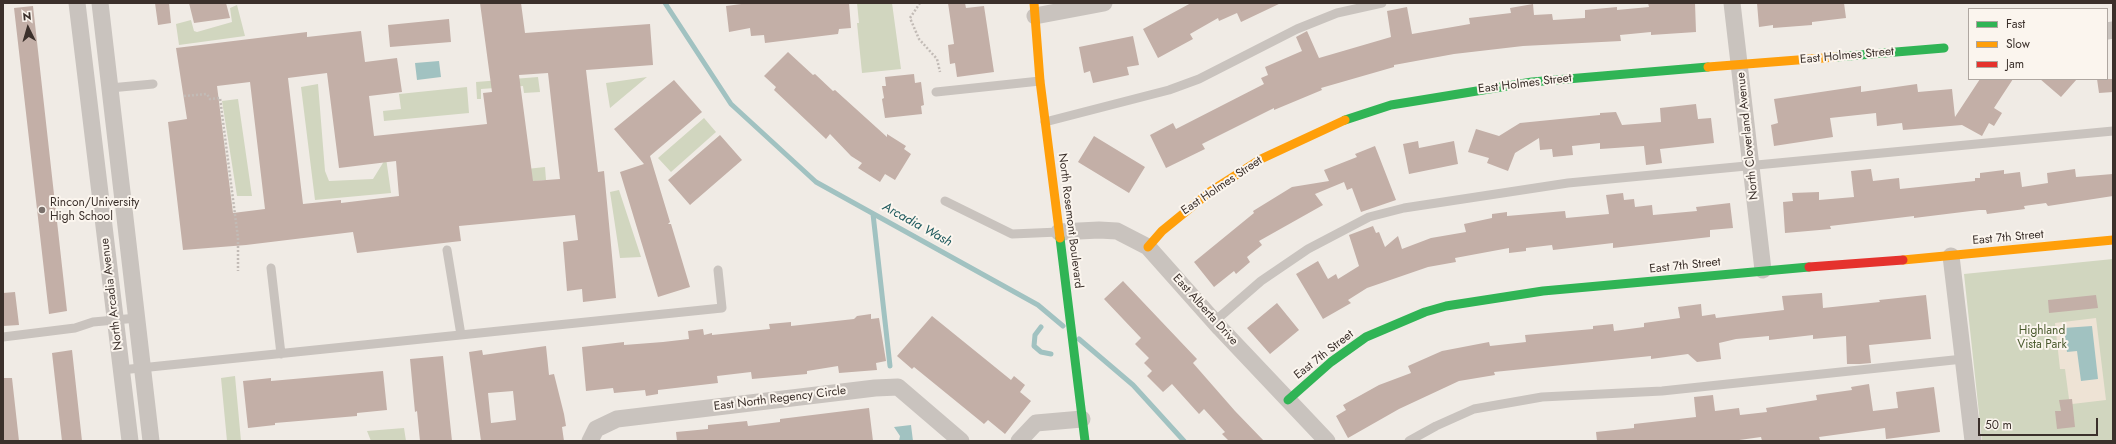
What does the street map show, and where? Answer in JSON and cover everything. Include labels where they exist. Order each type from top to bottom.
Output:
[{"type":"street","name":"North Arcadia Avenue","points":[[77,3],[130,441]]},
{"type":"street","name":"North Arcadia Avenue","points":[[100,3],[151,441]]},
{"type":"street","points":[[1034,10],[1104,3]]},
{"type":"street","name":"North Cloverland Avenue","points":[[1732,3],[1762,270]]},
{"type":"street","name":"North Rosemont Boulevard","points":[[1034,10],[1040,81],[1085,441]]},
{"type":"street","name":"East Holmes Street","points":[[1148,247],[1162,231],[1211,191],[1261,159],[1312,133],[1359,115],[1421,99],[1525,83],[1944,48]]},
{"type":"street","points":[[88,91],[110,88]]},
{"type":"street","name":"East Alberta Drive","points":[[1059,232],[1099,230],[1117,231],[1148,247],[1327,441]]},
{"type":"street","name":"East 7th Street","points":[[1288,400],[1331,362],[1366,337],[1425,312],[1446,306],[1543,291],[1762,270],[1951,256],[2113,240]]},
{"type":"street","points":[[1951,256],[1973,441]]},
{"type":"street","name":"East North Regency Circle","points":[[590,441],[596,428],[617,419],[875,388],[898,387],[961,441]]},
{"type":"street","points":[[1023,439],[1036,422],[1082,419]]},
{"type":"lane","points":[[1045,122],[1169,90],[1199,79],[1297,29],[1337,13],[1382,3]]},
{"type":"lane","points":[[936,92],[1040,81]]},
{"type":"lane","points":[[110,88],[153,84]]},
{"type":"lane","points":[[1215,321],[1261,281],[1308,249],[1369,217],[1404,208],[1568,183],[2113,130]]},
{"type":"lane","points":[[945,201],[1012,234],[1059,232]]},
{"type":"lane","points":[[447,250],[461,335]]},
{"type":"lane","points":[[270,268],[281,354]]},
{"type":"lane","points":[[121,370],[722,308],[718,270]]},
{"type":"lane","points":[[3,337],[75,328],[93,322],[137,318]]},
{"type":"lane","points":[[1409,441],[1436,426],[1474,409],[1542,397],[1662,391],[1963,359]]},
{"type":"path","points":[[920,3],[910,18],[919,39],[936,59],[940,72]]},
{"type":"path","points":[[184,96],[206,94],[210,99],[220,98],[238,238],[238,271]]},
{"type":"green space","points":[[857,3],[892,3],[901,69],[862,73],[857,23],[859,23]]},
{"type":"green space","points":[[237,5],[245,36],[179,45],[176,24],[191,20],[194,31],[197,32],[232,22],[230,8]]},
{"type":"green space","points":[[538,77],[540,92],[524,93],[523,86],[481,89],[481,99],[477,99],[476,82]]},
{"type":"green space","points":[[647,77],[610,108],[606,83]]},
{"type":"green space","points":[[318,84],[325,171],[329,181],[373,179],[386,158],[391,193],[315,200],[301,87]]},
{"type":"green space","points":[[467,87],[469,113],[384,121],[383,111],[401,109],[399,94]]},
{"type":"green space","points":[[238,99],[252,196],[237,196],[222,101]]},
{"type":"green space","points":[[704,118],[716,132],[671,172],[658,158]]},
{"type":"green space","points":[[545,167],[546,180],[473,187],[472,175]]},
{"type":"green space","points":[[619,190],[641,257],[620,258],[610,192]]},
{"type":"green space","name":"Highland Vista Park","points":[[2113,259],[2113,441],[1982,441],[1964,274]]},
{"type":"green space","points":[[235,376],[241,441],[227,441],[221,378]]},
{"type":"green space","points":[[404,428],[406,441],[371,441],[367,431]]},
{"type":"shaded area","points":[[2096,318],[2106,400],[2072,404],[2069,399],[2065,369],[2060,369],[2055,323]]},
{"type":"water","points":[[439,61],[441,77],[417,80],[415,63]]},
{"type":"water","points":[[2092,326],[2098,379],[2081,381],[2077,351],[2067,352],[2064,328]]},
{"type":"water","points":[[911,425],[913,441],[899,441],[900,436],[894,427]]},
{"type":"building","points":[[155,3],[169,3],[171,23],[158,25]]},
{"type":"building","points":[[189,3],[226,3],[230,18],[194,23]]},
{"type":"building","points":[[480,3],[521,3],[525,33],[650,24],[653,65],[586,70],[598,172],[604,171],[616,298],[583,302],[582,289],[567,291],[563,242],[578,240],[575,215],[459,226],[461,241],[357,253],[353,232],[246,245],[183,250],[168,122],[187,119],[176,48],[307,32],[307,37],[361,31],[365,62],[397,58],[402,92],[369,96],[374,136],[487,124],[483,93],[492,92]],"holes":[[[327,73],[339,168],[396,161],[399,196],[341,203],[341,200],[303,204],[288,78]],[[548,73],[560,179],[533,181],[519,75]],[[250,82],[265,209],[233,213],[217,86]]]},
{"type":"building","points":[[749,3],[849,3],[851,28],[839,29],[838,34],[765,43],[764,35],[751,36],[750,28],[729,32],[726,6]]},
{"type":"building","points":[[948,3],[965,3],[966,8],[984,6],[994,72],[957,77],[955,63],[950,64],[948,45],[954,44]]},
{"type":"building","points":[[1191,3],[1281,3],[1241,22],[1237,13],[1219,21],[1218,18],[1190,34],[1193,39],[1158,58],[1143,29]]},
{"type":"building","points":[[1648,3],[1695,3],[1696,32],[1651,35],[1651,32],[1620,35],[1621,41],[1523,46],[1454,54],[1394,65],[1394,67],[1321,88],[1322,90],[1274,110],[1274,108],[1202,144],[1205,149],[1166,168],[1150,135],[1173,123],[1176,129],[1264,84],[1261,78],[1268,75],[1265,67],[1302,51],[1296,37],[1307,31],[1319,58],[1391,37],[1387,11],[1407,7],[1412,34],[1470,24],[1469,18],[1511,13],[1510,8],[1533,4],[1534,15],[1552,14],[1553,20],[1585,18],[1585,10],[1617,7],[1617,10],[1649,7]]},
{"type":"building","points":[[1757,3],[1844,3],[1846,18],[1812,22],[1812,25],[1773,28],[1773,25],[1759,27]]},
{"type":"building","points":[[33,6],[67,311],[49,314],[14,8]]},
{"type":"building","points":[[449,19],[451,42],[390,47],[388,25]]},
{"type":"building","points":[[1133,36],[1139,65],[1127,67],[1129,75],[1093,83],[1090,71],[1084,73],[1079,47]]},
{"type":"building","points":[[788,52],[813,75],[815,74],[833,91],[835,90],[887,137],[887,134],[906,146],[904,149],[911,154],[895,180],[885,174],[880,182],[858,168],[862,163],[851,156],[830,134],[826,139],[774,90],[776,87],[764,76]]},
{"type":"building","points":[[914,74],[915,83],[921,82],[924,105],[921,106],[922,114],[885,118],[882,99],[884,98],[882,86],[886,86],[885,77]]},
{"type":"building","points":[[2113,79],[2113,92],[2099,93],[2097,80]]},
{"type":"building","points":[[674,80],[702,112],[650,156],[670,222],[668,224],[671,224],[690,287],[658,297],[620,172],[644,164],[614,129]]},
{"type":"building","points":[[1979,80],[2012,80],[1994,108],[2002,113],[1994,126],[1989,123],[1982,136],[1962,125],[1903,130],[1902,123],[1877,126],[1876,113],[1830,118],[1833,137],[1774,146],[1771,125],[1778,123],[1774,99],[1861,86],[1861,92],[1917,84],[1918,92],[1952,89],[1955,117]]},
{"type":"building","points":[[2041,80],[2076,80],[2061,97]]},
{"type":"building","points":[[1696,104],[1698,119],[1711,118],[1714,143],[1660,149],[1662,163],[1646,165],[1644,146],[1600,149],[1600,143],[1572,146],[1573,155],[1553,157],[1552,149],[1540,150],[1539,138],[1515,153],[1508,171],[1487,163],[1489,158],[1468,152],[1476,129],[1499,136],[1520,123],[1616,112],[1622,125],[1661,122],[1660,108]]},
{"type":"building","points":[[720,135],[742,160],[690,205],[668,180]]},
{"type":"building","points":[[1094,136],[1145,167],[1129,193],[1078,162]]},
{"type":"building","points":[[1418,141],[1419,148],[1454,141],[1458,164],[1409,174],[1403,144]]},
{"type":"building","points":[[1375,146],[1396,200],[1361,212],[1352,188],[1347,190],[1344,182],[1315,194],[1323,205],[1259,241],[1262,245],[1247,257],[1250,262],[1236,274],[1234,271],[1214,287],[1194,262],[1254,213],[1253,211],[1292,187],[1329,181],[1324,170],[1357,157],[1355,154]]},
{"type":"building","points":[[1871,169],[1873,181],[1899,178],[1900,189],[1975,181],[1975,178],[1980,178],[1980,173],[2004,170],[2004,174],[2020,172],[2022,187],[2048,183],[2047,173],[2075,169],[2076,177],[2113,174],[2113,196],[2048,206],[2046,203],[2024,206],[2025,209],[1987,214],[1986,210],[1979,210],[1914,218],[1914,216],[1830,226],[1831,229],[1785,233],[1783,202],[1793,201],[1792,193],[1819,192],[1819,200],[1854,197],[1851,171]]},
{"type":"building","points":[[1623,193],[1624,200],[1634,199],[1635,207],[1652,205],[1653,215],[1697,211],[1696,207],[1730,203],[1733,228],[1710,230],[1710,237],[1613,248],[1613,243],[1553,250],[1552,245],[1526,248],[1526,251],[1509,253],[1509,248],[1455,258],[1456,262],[1428,267],[1367,288],[1348,300],[1351,303],[1323,319],[1296,274],[1318,261],[1328,279],[1336,274],[1338,279],[1359,266],[1349,235],[1373,226],[1376,233],[1379,232],[1385,247],[1398,236],[1402,249],[1431,238],[1466,232],[1464,224],[1492,218],[1492,214],[1507,212],[1507,216],[1565,211],[1566,218],[1609,214],[1606,195]]},
{"type":"building","points":[[1123,281],[1197,359],[1193,363],[1235,411],[1264,441],[1229,441],[1222,434],[1225,432],[1204,409],[1199,414],[1172,384],[1163,392],[1147,376],[1152,371],[1144,363],[1149,358],[1135,344],[1141,338],[1104,299]]},
{"type":"building","points":[[15,292],[19,325],[3,326],[3,293]]},
{"type":"building","points":[[1822,293],[1823,308],[1926,295],[1931,339],[1869,345],[1871,363],[1847,364],[1846,336],[1813,339],[1813,335],[1769,340],[1769,336],[1736,339],[1719,343],[1721,359],[1697,362],[1688,354],[1651,359],[1651,356],[1494,372],[1495,375],[1459,381],[1399,409],[1348,438],[1336,416],[1346,410],[1343,405],[1379,385],[1411,373],[1408,366],[1442,351],[1489,342],[1490,346],[1526,342],[1525,335],[1593,329],[1593,326],[1613,324],[1614,331],[1644,327],[1644,323],[1680,318],[1678,307],[1701,304],[1702,316],[1715,314],[1716,318],[1784,310],[1782,296]]},
{"type":"building","points":[[2096,295],[2098,308],[2049,313],[2048,300]]},
{"type":"building","points":[[1277,303],[1299,330],[1270,354],[1247,328]]},
{"type":"building","points":[[871,314],[871,319],[879,318],[886,361],[876,363],[877,370],[839,373],[838,366],[807,371],[807,374],[752,379],[751,372],[717,376],[718,383],[658,390],[658,394],[646,396],[645,390],[614,393],[613,388],[586,391],[582,347],[624,342],[624,345],[663,342],[689,339],[688,331],[703,329],[704,335],[712,333],[712,335],[770,329],[769,324],[791,322],[791,326],[854,319],[857,316]]},
{"type":"building","points":[[932,316],[1011,380],[1014,376],[1025,385],[1020,392],[1031,401],[1005,434],[988,420],[984,424],[914,367],[912,369],[897,356]]},
{"type":"building","points":[[546,346],[549,375],[554,374],[564,414],[566,426],[562,427],[564,441],[481,441],[469,352],[482,350],[483,355]],"holes":[[[513,391],[516,420],[491,423],[488,393]]]},
{"type":"building","points":[[72,350],[82,441],[62,441],[52,353]]},
{"type":"building","points":[[443,356],[452,441],[420,441],[417,411],[415,412],[410,359]]},
{"type":"building","points":[[383,371],[387,410],[357,413],[357,416],[275,423],[275,425],[248,428],[243,381],[271,378],[271,381]]},
{"type":"building","points":[[3,378],[12,378],[19,441],[3,441]]},
{"type":"building","points":[[1869,384],[1873,411],[1898,408],[1896,392],[1934,387],[1940,432],[1886,439],[1885,428],[1819,437],[1820,440],[1812,441],[1762,441],[1761,437],[1732,441],[1597,441],[1596,432],[1634,428],[1634,424],[1696,417],[1694,397],[1713,395],[1715,411],[1739,408],[1740,415],[1767,412],[1766,408],[1817,400],[1816,395],[1852,390],[1851,387]]},
{"type":"building","points":[[2072,399],[2075,427],[2057,429],[2055,411],[2061,411],[2059,400]]},
{"type":"building","points":[[869,408],[873,441],[677,441],[676,432],[708,429],[708,425],[747,421],[748,426],[780,422],[780,419]]},
{"type":"waterway","name":"Arcadia Wash","points":[[665,3],[731,104],[816,182],[1038,305],[1063,326]]},
{"type":"waterway","points":[[873,214],[890,366]]},
{"type":"waterway","points":[[1041,327],[1035,335],[1034,346],[1041,352],[1051,354]]},
{"type":"waterway","name":"Arcadia Wash","points":[[1079,339],[1133,385],[1184,441]]},
{"type":"traffic: fast","points":[[1836,57],[1944,48]]},
{"type":"traffic: fast","points":[[1345,120],[1391,105],[1532,82],[1708,67]]},
{"type":"traffic: fast","points":[[1060,238],[1085,441]]},
{"type":"traffic: fast","points":[[1288,400],[1331,362],[1366,337],[1425,312],[1446,306],[1543,291],[1809,267]]},
{"type":"traffic: slow","points":[[1034,3],[1040,81],[1060,238]]},
{"type":"traffic: slow","points":[[1708,67],[1836,57]]},
{"type":"traffic: slow","points":[[1148,247],[1162,231],[1211,191],[1261,159],[1345,120]]},
{"type":"traffic: slow","points":[[1903,260],[2113,240]]},
{"type":"traffic: jam","points":[[1809,267],[1903,260]]},
{"type":"place","name":"Rincon/University High School","points":[[42,210]]}]
